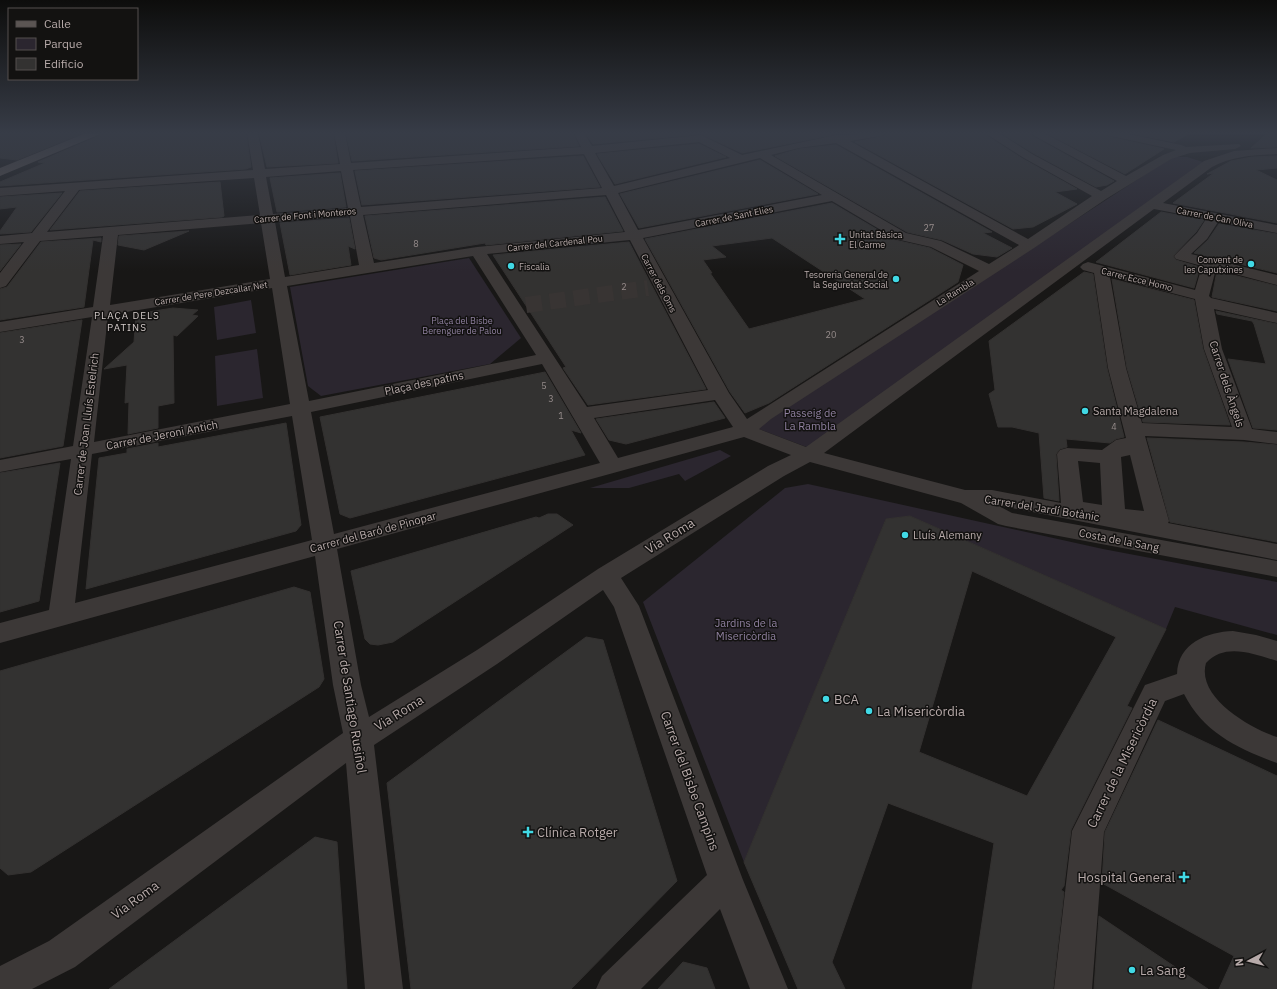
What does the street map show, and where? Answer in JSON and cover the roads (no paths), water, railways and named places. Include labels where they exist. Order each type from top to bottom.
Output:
[{"type":"street","points":[[0,192],[173,179]]},
{"type":"street","points":[[261,179],[301,407]]},
{"type":"street","points":[[348,179],[367,267]]},
{"type":"street","name":"Carrer dels Oms","points":[[603,179],[634,235],[655,287],[720,394],[746,430]]},
{"type":"street","name":"Carrer de Font i Monteros","points":[[0,240],[610,191],[658,179]]},
{"type":"street","points":[[803,179],[901,236],[936,244],[989,270]]},
{"type":"street","points":[[910,179],[1029,245]]},
{"type":"street","points":[[1070,179],[1101,196]]},
{"type":"street","name":"La Rambla","points":[[746,430],[764,416],[1129,179]]},
{"type":"street","points":[[808,455],[1073,264],[1188,179]]},
{"type":"street","points":[[0,283],[76,186]]},
{"type":"street","name":"Carrer de Sant Elies","points":[[634,235],[834,198]]},
{"type":"street","name":"Carrer de Can Oliva","points":[[1153,205],[1277,229]]},
{"type":"street","points":[[1214,217],[1202,236],[1181,256],[1277,280]]},
{"type":"street","name":"Carrer de Joan Lluís Estelrich","points":[[61,617],[111,231]]},
{"type":"street","name":"Carrer del Cardenal Pou","points":[[477,250],[634,235]]},
{"type":"street","points":[[279,281],[477,250],[520,306],[546,358],[582,414],[612,466]]},
{"type":"street","name":"Carrer Ecce Homo","points":[[1073,264],[1101,270],[1277,318]]},
{"type":"street","name":"Carrer dels Àngels","points":[[1210,264],[1203,299],[1214,349],[1244,434]]},
{"type":"street","points":[[1101,270],[1117,368],[1136,437],[1158,521],[1105,515],[1073,508],[1067,454],[1106,457],[1123,444],[1136,437],[1244,434],[1277,438]]},
{"type":"street","name":"Carrer de Pere Dezcallar Net","points":[[0,327],[279,281]]},
{"type":"street","name":"Plaça des patins","points":[[301,407],[546,358]]},
{"type":"street","points":[[582,414],[720,394]]},
{"type":"street","name":"Carrer de Jeroni Antich","points":[[0,466],[83,451],[301,407]]},
{"type":"street","name":"Carrer de Santiago Rusiñol","points":[[301,407],[347,685],[359,738],[384,989]]},
{"type":"street","name":"Carrer del Jardí Botànic","points":[[746,430],[808,455],[965,497],[992,497],[1074,512],[1105,515],[1277,552]]},
{"type":"street","name":"Carrer del Baró de Pinopar","points":[[0,634],[746,430]]},
{"type":"street","points":[[1105,515],[1114,512],[1110,454]]},
{"type":"street","name":"Via Roma","points":[[0,986],[62,954],[359,738],[487,657],[608,575],[776,471],[808,455]]},
{"type":"street","name":"Costa de la Sang","points":[[965,497],[1006,518],[1277,569]]},
{"type":"street","name":"Carrer del Bisbe Campins","points":[[608,575],[626,606],[726,880],[769,989]]},
{"type":"street","points":[[1277,651],[1262,646],[1237,642],[1215,643],[1200,650],[1191,663],[1191,680],[1200,698],[1215,716],[1237,732],[1263,746],[1277,750]]},
{"type":"street","name":"Carrer de la Misericòrdia","points":[[1073,989],[1088,831],[1155,693],[1191,680]]},
{"type":"street","points":[[615,989],[726,880]]},
{"type":"tunnel","points":[[526,305],[648,288]]},
{"type":"place","name":"Unitat Bàsica El Carme","points":[[840,239]]},
{"type":"place","name":"Convent de les Caputxines","points":[[1251,264]]},
{"type":"place","name":"Fiscalia","points":[[511,266]]},
{"type":"place","name":"Tesoreria General de la Seguretat Social","points":[[896,279]]},
{"type":"place","name":"Santa Magdalena","points":[[1085,411]]},
{"type":"place","name":"Lluís Alemany","points":[[905,535]]},
{"type":"place","name":"BCA","points":[[826,699]]},
{"type":"place","name":"La Misericòrdia","points":[[869,711]]},
{"type":"place","name":"Clínica Rotger","points":[[528,832]]},
{"type":"place","name":"Hospital General","points":[[1184,877]]},
{"type":"place","name":"La Sang","points":[[1132,970]]},
{"type":"district","name":"PLAÇA DELS PATINS","points":[[127,320]]},
{"type":"park label","name":"Plaça del Bisbe Berenguer de Palou","points":[[462,326]]},
{"type":"park label","name":"Passeig de La Rambla","points":[[810,419]]},
{"type":"park label","name":"Jardins de la Misericòrdia","points":[[746,629]]}]
